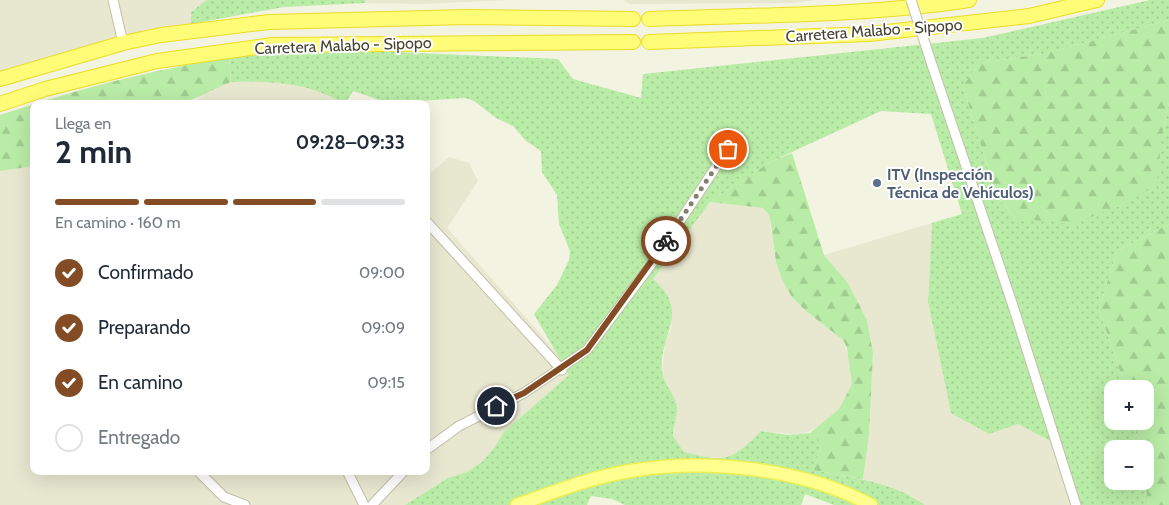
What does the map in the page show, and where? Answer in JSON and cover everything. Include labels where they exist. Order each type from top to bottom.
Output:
[{"type":"highway","name":"Carretera Malabo - Sipopo","points":[[650,19],[866,12],[969,0]]},
{"type":"highway","name":"Carretera Malabo - Sipopo","points":[[649,42],[869,34],[1029,16],[1097,0]]},
{"type":"highway","name":"Carretera Malabo - Sipopo","points":[[0,79],[123,43],[161,35],[269,22],[466,17],[633,19]]},
{"type":"highway","name":"Carretera Malabo - Sipopo","points":[[0,104],[44,89],[157,60],[272,45],[633,42]]},
{"type":"main road","points":[[517,505],[566,488],[630,471],[684,467],[748,468],[813,482],[858,498],[871,505]]},
{"type":"street","points":[[113,0],[123,43]]},
{"type":"street","points":[[911,0],[1013,306],[1076,505]]},
{"type":"street","points":[[430,447],[458,426],[524,393],[562,370],[587,350],[650,266],[728,149]]},
{"type":"street","points":[[430,224],[562,370]]},
{"type":"street","points":[[202,475],[224,497],[245,505]]},
{"type":"street","points":[[349,475],[364,505]]},
{"type":"street","points":[[372,505],[400,475]]},
{"type":"street","points":[[378,505],[382,496]]},
{"type":"shaded area","points":[[0,0],[207,0],[191,12],[191,34],[131,41],[0,80]]},
{"type":"shaded area","points":[[365,0],[512,0],[422,4],[365,3]]},
{"type":"shaded area","points":[[624,0],[815,0],[794,3],[629,4]]},
{"type":"shaded area","points":[[271,81],[290,83],[327,94],[338,100],[196,100],[212,89],[231,82]]},
{"type":"shaded area","points":[[449,157],[469,163],[478,181],[447,228],[557,353],[570,375],[504,432],[482,462],[467,472],[448,478],[405,505],[0,505],[0,171],[30,167],[30,475],[430,475],[430,171]]},
{"type":"shaded area","points":[[710,202],[763,208],[769,215],[776,262],[782,280],[792,297],[806,311],[843,340],[849,358],[852,384],[839,409],[818,428],[799,435],[761,431],[741,452],[722,458],[703,457],[684,452],[673,436],[677,407],[664,381],[662,372],[665,344],[672,326],[653,279]]},
{"type":"shaded area","points":[[932,223],[928,302],[951,413],[1018,424],[1054,443],[1076,505],[925,505],[913,497],[863,479],[869,435],[873,353],[867,320],[848,283],[824,255]]},
{"type":"green space","points":[[207,0],[365,0],[365,3],[284,7],[191,24],[191,12]]},
{"type":"green space","points":[[1150,0],[1169,0],[1169,20],[1043,54],[979,63],[963,86],[996,195],[1015,218],[1162,134],[1169,103],[1169,224],[1117,251],[1099,309],[1123,380],[1104,380],[1104,430],[1136,430],[1137,440],[1104,440],[1104,490],[1146,490],[1149,505],[1076,505],[1054,443],[1018,424],[989,434],[951,413],[928,302],[932,223],[962,214],[931,114],[881,111],[770,162],[710,202],[653,279],[664,291],[670,303],[672,313],[671,324],[664,346],[662,372],[675,399],[677,408],[673,436],[684,452],[710,458],[727,457],[735,454],[761,431],[789,435],[810,433],[822,445],[813,470],[856,478],[885,486],[913,497],[925,505],[834,505],[805,494],[801,505],[625,505],[612,499],[591,496],[587,505],[405,505],[448,478],[467,472],[482,462],[504,432],[569,375],[534,314],[557,285],[569,260],[570,251],[559,224],[557,195],[542,172],[541,151],[526,141],[513,126],[496,118],[474,101],[465,98],[380,100],[353,91],[347,100],[337,100],[317,91],[290,84],[231,82],[229,57],[350,50],[558,59],[573,79],[641,98],[643,74],[983,38]]},
{"type":"green space","points":[[1169,20],[1169,103],[1162,134],[1157,185],[1123,205],[1072,224],[1015,218],[996,195],[963,86],[979,63],[1043,54]]},
{"type":"green space","points":[[229,57],[231,82],[191,100],[48,100],[83,89],[180,66]]},
{"type":"green space","points":[[30,105],[30,167],[0,171],[0,115]]},
{"type":"green space","points":[[792,153],[824,255],[848,283],[867,320],[873,353],[869,435],[863,479],[813,470],[822,445],[810,433],[839,409],[852,384],[847,348],[843,340],[806,311],[792,297],[782,280],[776,262],[769,215],[763,208],[710,202],[770,162]]},
{"type":"green space","points":[[1169,224],[1169,505],[1149,505],[1146,490],[1154,490],[1154,440],[1137,440],[1136,430],[1154,430],[1154,380],[1123,380],[1099,309],[1117,251]]},
{"type":"way so far","points":[[666,241],[728,149]]},
{"type":"place","name":"ITV (Inspección Técnica de Vehículos)","points":[[877,183]]},
{"type":"route","points":[[496,406],[524,393],[562,370],[587,350],[650,266],[666,241]]}]
